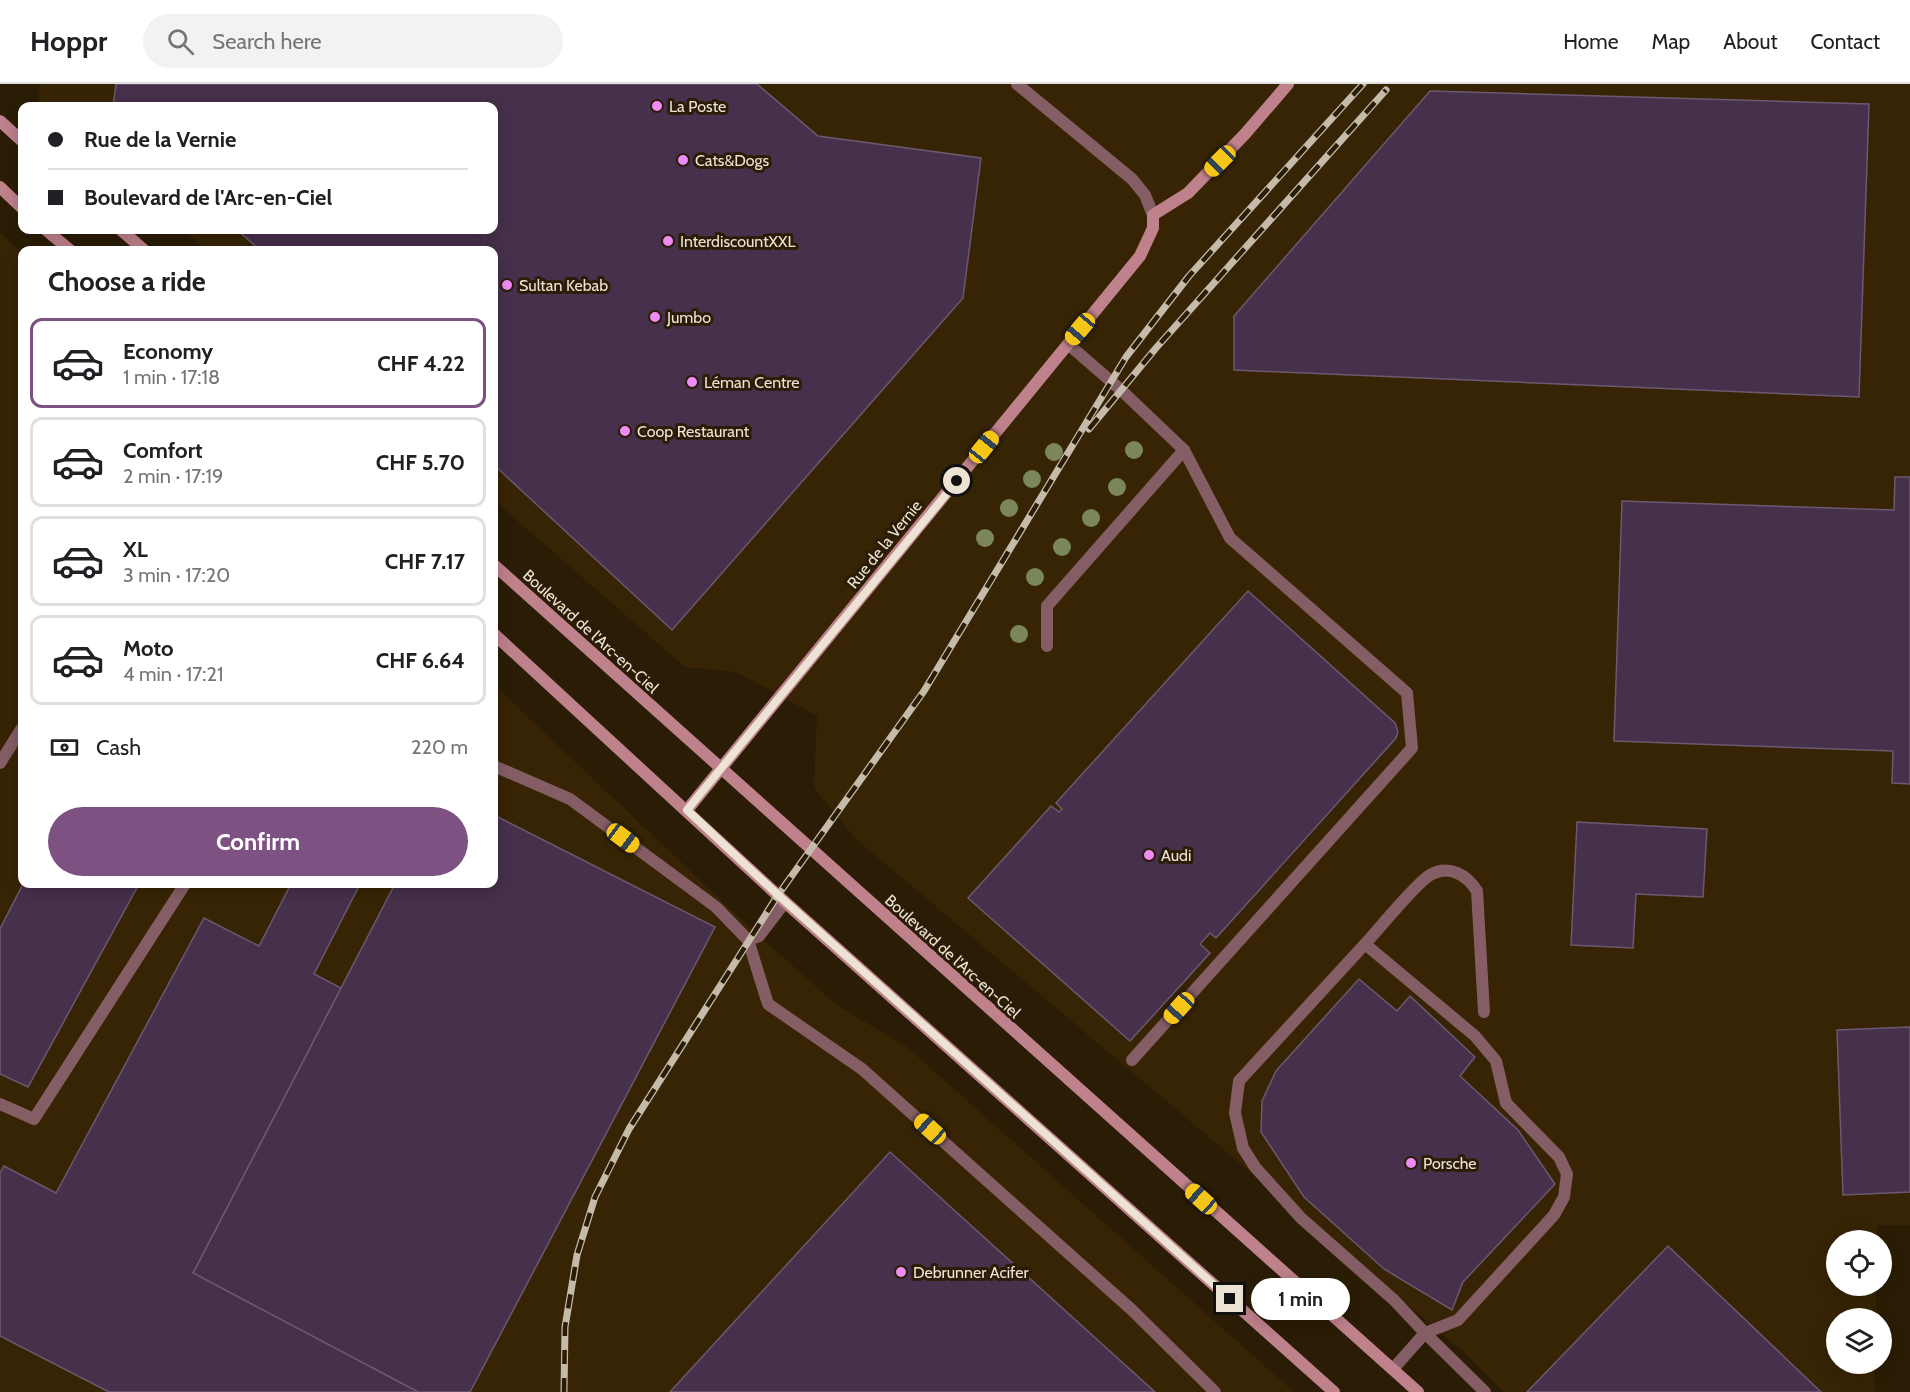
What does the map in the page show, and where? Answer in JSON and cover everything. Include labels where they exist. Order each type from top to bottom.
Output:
[{"type":"main road","points":[[1153,215],[1188,193],[1245,134],[1288,84]]},
{"type":"main road","points":[[0,121],[18,137]]},
{"type":"main road","points":[[0,188],[18,204]]},
{"type":"main road","name":"Rue de la Vernie","points":[[687,810],[1140,255],[1153,228],[1153,215]]},
{"type":"main road","points":[[51,234],[65,246]]},
{"type":"main road","points":[[126,234],[139,246]]},
{"type":"main road","name":"Boulevard de l'Arc-en-Ciel","points":[[498,569],[1418,1392]]},
{"type":"main road","points":[[498,638],[786,902],[1334,1392]]},
{"type":"street","points":[[1017,84],[1132,179],[1145,195],[1153,215]]},
{"type":"street","points":[[1068,344],[1184,450],[1230,538],[1407,693],[1412,748],[1132,1060]]},
{"type":"street","points":[[1047,646],[1047,606],[1184,450]]},
{"type":"street","points":[[0,763],[18,734]]},
{"type":"street","points":[[498,768],[570,799],[716,907],[748,940],[768,1004],[862,1069],[1132,1310],[1215,1392]]},
{"type":"street","points":[[1484,1012],[1478,891],[1471,881],[1461,874],[1445,870],[1429,875],[1239,1081],[1235,1113],[1243,1148],[1255,1167],[1301,1218],[1394,1300],[1425,1334],[1485,1392]]},
{"type":"street","points":[[0,1104],[34,1119],[182,888]]},
{"type":"street","points":[[748,940],[759,936],[786,902]]},
{"type":"street","points":[[1365,944],[1475,1036],[1496,1061],[1506,1103],[1558,1157],[1567,1174],[1564,1197],[1554,1215],[1458,1320],[1425,1334],[1393,1369]]},
{"type":"shaded area","points":[[40,84],[1910,84],[1910,1225],[1877,1225],[1877,1230],[1826,1230],[1826,1296],[1876,1296],[1876,1308],[1826,1308],[1826,1374],[1875,1374],[1874,1392],[1504,1392],[1466,1354],[856,839],[814,788],[817,716],[736,672],[685,667],[498,503],[498,246],[202,246],[188,234],[498,234],[498,102],[38,102]]},
{"type":"shaded area","points":[[0,233],[18,249],[18,888],[498,888],[498,689],[759,936],[838,1006],[907,1047],[1294,1392],[0,1392]]},
{"type":"building","name":"Léman Centre","points":[[116,84],[757,84],[818,136],[981,158],[963,298],[672,630],[498,469],[498,246],[255,246],[242,234],[498,234],[498,102],[114,102]]},
{"type":"building","points":[[1430,91],[1869,104],[1859,397],[1234,370],[1234,316]]},
{"type":"building","points":[[1895,477],[1910,477],[1910,784],[1892,783],[1893,751],[1614,741],[1622,501],[1894,510]]},
{"type":"building","name":"Audi","points":[[1248,591],[1395,723],[1398,732],[1396,738],[1216,938],[1210,933],[1200,944],[1210,953],[1130,1041],[968,898],[1051,806],[1059,812],[1062,809],[1056,803]]},
{"type":"building","points":[[498,817],[715,927],[470,1392],[418,1392],[193,1273],[393,888],[498,888]]},
{"type":"building","points":[[1577,822],[1707,829],[1703,897],[1636,894],[1633,948],[1571,945]]},
{"type":"building","points":[[21,888],[137,888],[28,1087],[0,1074],[0,929]]},
{"type":"building","points":[[289,888],[358,888],[314,974],[341,988],[193,1273],[418,1392],[109,1392],[0,1336],[0,1173],[4,1166],[56,1193],[204,918],[259,946]]},
{"type":"building","name":"Porsche","points":[[1359,979],[1397,1011],[1410,996],[1475,1057],[1460,1076],[1518,1130],[1555,1184],[1463,1282],[1452,1310],[1384,1269],[1304,1197],[1261,1132],[1262,1101],[1276,1071]]},
{"type":"building","points":[[1910,1027],[1910,1192],[1843,1195],[1837,1030]]},
{"type":"building","name":"Debrunner Acifer","points":[[890,1152],[1155,1392],[670,1392]]},
{"type":"building","points":[[1668,1246],[1821,1392],[1527,1392]]},
{"type":"railway","points":[[564,1392],[565,1327],[577,1255],[595,1197],[629,1129],[778,895],[924,691],[1126,357],[1189,276],[1363,84]]},
{"type":"railway","points":[[1089,429],[1156,348],[1386,90]]},
{"type":"place","name":"La Poste","points":[[657,106]]},
{"type":"place","name":"Cats&Dogs","points":[[683,160]]},
{"type":"place","name":"InterdiscountXXL","points":[[668,241]]},
{"type":"place","name":"Sultan Kebab","points":[[507,285]]},
{"type":"place","name":"Jumbo","points":[[655,317]]},
{"type":"place","name":"Léman Centre","points":[[692,382]]},
{"type":"place","name":"Coop Restaurant","points":[[625,431]]},
{"type":"place","name":"Audi","points":[[1149,855]]},
{"type":"place","name":"Porsche","points":[[1411,1163]]},
{"type":"place","name":"Debrunner Acifer","points":[[901,1272]]},
{"type":"route","points":[[957,481],[687,810],[732,854],[1230,1299]]}]
